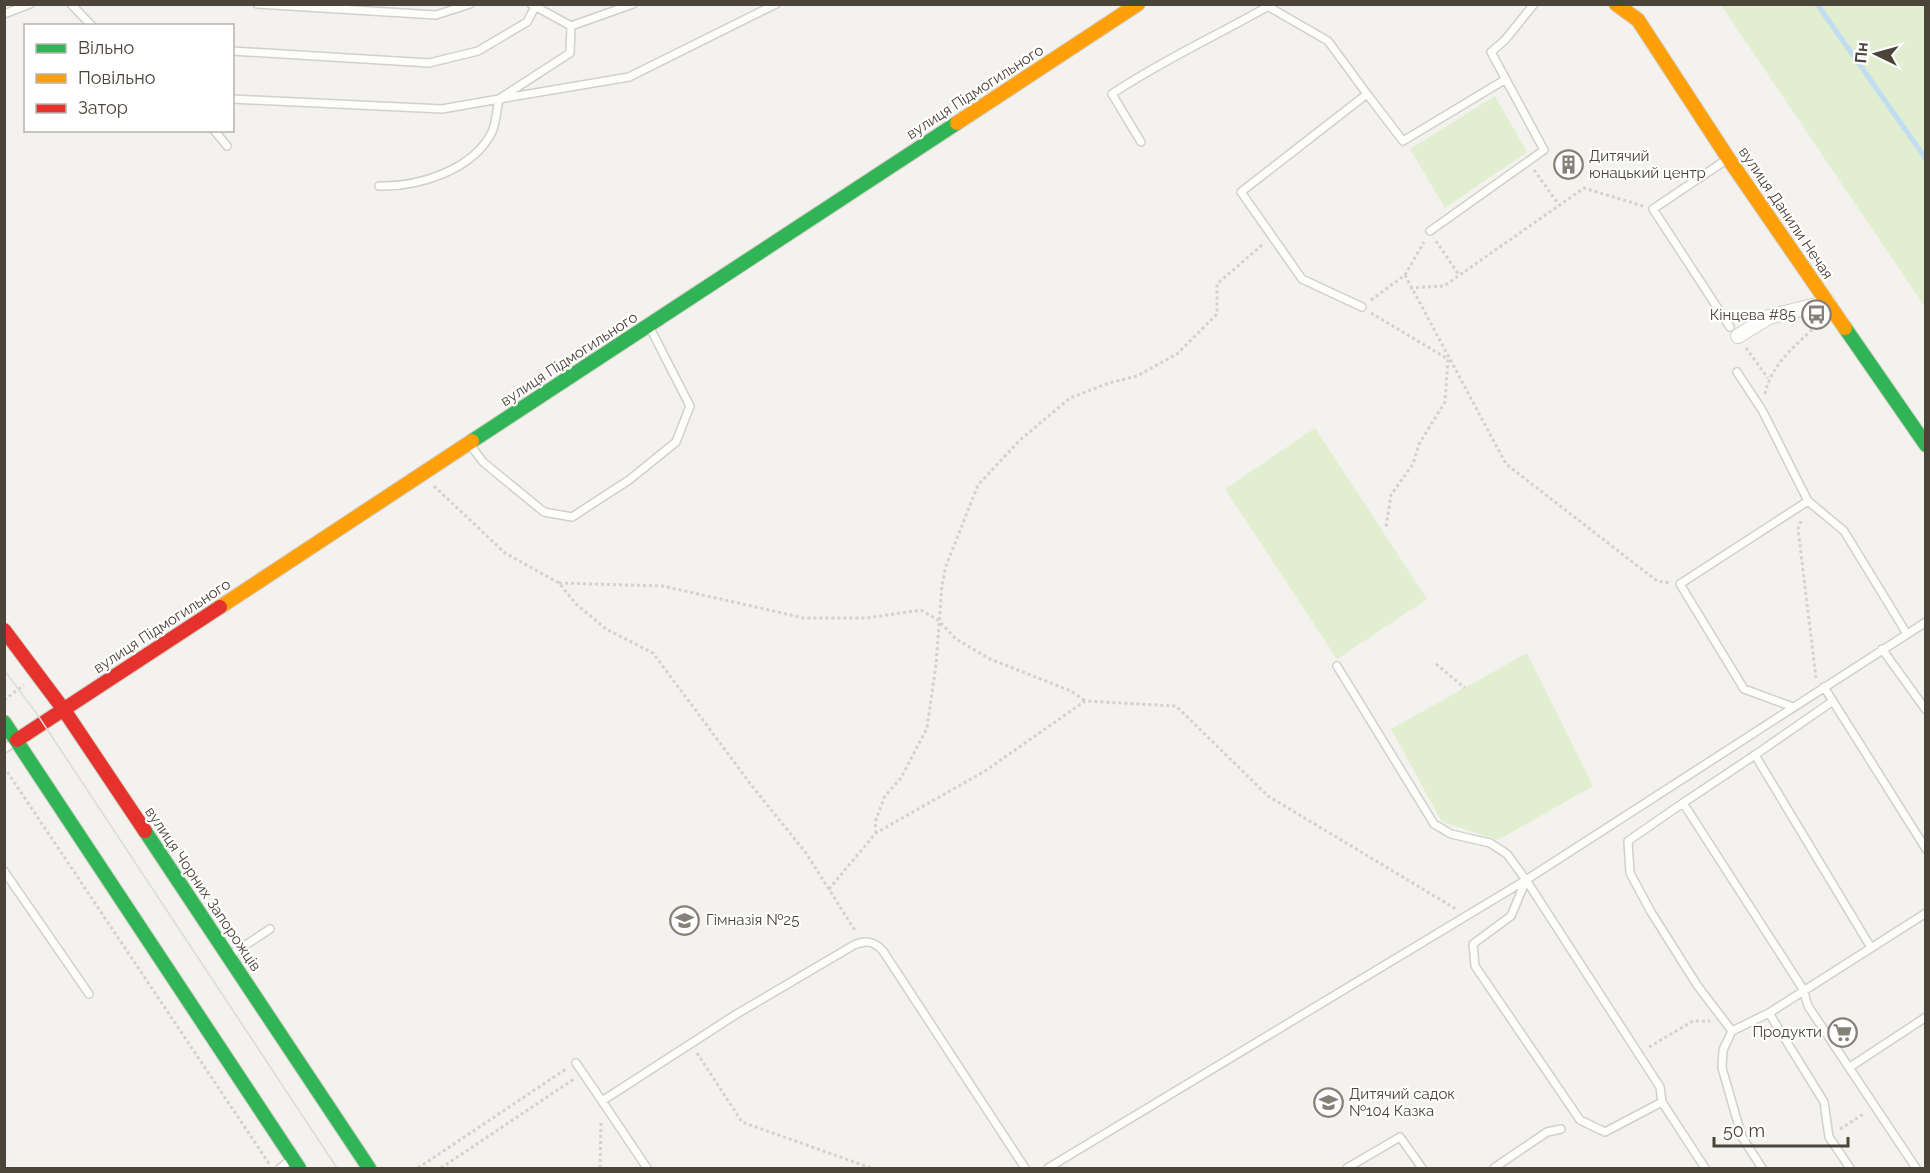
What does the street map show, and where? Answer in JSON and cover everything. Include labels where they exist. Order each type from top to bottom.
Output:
[{"type":"street","name":"вулиця Підмогильного","points":[[17,740],[1138,4]]},
{"type":"street","name":"вулиця Данили Нечая","points":[[1616,4],[1638,20],[1728,158],[1926,445]]},
{"type":"street","points":[[1734,332],[1769,317],[1830,306]]},
{"type":"street","name":"вулиця Чорних Запорожців","points":[[4,630],[64,710],[369,1168]]},
{"type":"street","points":[[4,722],[296,1164]]},
{"type":"lane","points":[[4,14],[30,4]]},
{"type":"lane","points":[[71,4],[90,24]]},
{"type":"lane","points":[[257,4],[436,15],[470,4]]},
{"type":"lane","points":[[234,51],[429,63],[478,51],[526,22],[535,5],[571,26],[633,4]]},
{"type":"lane","points":[[234,99],[442,109],[629,77],[776,4]]},
{"type":"lane","points":[[1430,231],[1544,150],[1491,52],[1505,40],[1534,4]]},
{"type":"lane","points":[[1141,142],[1112,94],[1150,68],[1201,44],[1265,6],[1328,41],[1403,141],[1506,79]]},
{"type":"lane","points":[[379,186],[399,187],[426,179],[476,156],[493,130],[499,99],[570,53],[571,26]]},
{"type":"lane","points":[[1362,307],[1302,279],[1241,192],[1366,94]]},
{"type":"lane","points":[[216,132],[227,146]]},
{"type":"lane","points":[[1728,158],[1653,209],[1734,332]]},
{"type":"lane","points":[[469,444],[483,462],[544,512],[572,517],[629,480],[676,441],[690,406],[649,326]]},
{"type":"lane","points":[[1737,372],[1762,410],[1808,501],[1844,531],[1907,634]]},
{"type":"lane","points":[[1793,707],[1744,690],[1680,584],[1808,501]]},
{"type":"lane","points":[[1048,1168],[1526,880],[1926,622]]},
{"type":"lane","points":[[1882,649],[1926,710]]},
{"type":"lane","points":[[1337,666],[1434,824],[1451,834],[1490,843],[1507,854],[1660,1087],[1662,1102],[1705,1168]]},
{"type":"lane","points":[[1821,689],[1833,701],[1926,849]]},
{"type":"lane","points":[[1732,1031],[1697,985],[1651,912],[1630,873],[1628,841],[1833,701]]},
{"type":"lane","points":[[4,749],[17,740]]},
{"type":"lane","points":[[1755,754],[1870,946]]},
{"type":"lane","points":[[1683,803],[1803,989],[1808,1006],[1916,1168]]},
{"type":"lane","points":[[4,871],[89,994]]},
{"type":"lane","points":[[1526,880],[1511,916],[1473,944],[1475,966],[1580,1120],[1605,1132],[1662,1102]]},
{"type":"lane","points":[[1762,1168],[1742,1137],[1722,1068],[1723,1050],[1732,1031],[1768,1012],[1926,913]]},
{"type":"lane","points":[[228,956],[270,929]]},
{"type":"lane","points":[[602,1101],[691,1044],[863,941],[872,942],[883,951],[1025,1168]]},
{"type":"lane","points":[[1768,1012],[1824,1102],[1829,1137],[1850,1168]]},
{"type":"lane","points":[[1850,1067],[1926,1017]]},
{"type":"lane","points":[[576,1062],[647,1168]]},
{"type":"lane","points":[[1494,1168],[1546,1132],[1561,1129]]},
{"type":"lane","points":[[1347,1168],[1400,1137],[1422,1168]]},
{"type":"lane","points":[[280,1168],[296,1164]]},
{"type":"path","points":[[1528,162],[1559,205]]},
{"type":"path","points":[[1410,288],[1444,286],[1584,188],[1653,209]]},
{"type":"path","points":[[1448,359],[1362,307],[1405,275],[1430,231],[1459,275]]},
{"type":"path","points":[[876,833],[875,822],[885,796],[906,770],[927,728],[936,665],[942,585],[946,566],[978,485],[1020,440],[1070,398],[1109,383],[1137,376],[1187,347],[1217,314],[1217,284],[1272,236]]},
{"type":"path","points":[[1405,275],[1506,464],[1657,581]]},
{"type":"path","points":[[1762,410],[1768,378],[1830,306]]},
{"type":"path","points":[[1734,332],[1768,378]]},
{"type":"path","points":[[1386,527],[1391,495],[1413,464],[1419,444],[1445,402],[1448,359]]},
{"type":"path","points":[[421,476],[448,496],[505,553],[559,583],[576,604],[606,629],[653,653],[752,786],[806,853],[863,941]]},
{"type":"path","points":[[1808,501],[1798,529],[1821,689]]},
{"type":"path","points":[[559,583],[663,586],[709,595],[771,613],[804,618],[867,618],[921,610],[938,620],[956,639],[990,659],[1071,691],[1085,701],[1176,706],[1268,796],[1468,916]]},
{"type":"path","points":[[1436,664],[1466,688]]},
{"type":"path","points":[[829,889],[876,833],[985,771],[1085,701]]},
{"type":"path","points":[[4,767],[272,1168]]},
{"type":"path","points":[[1638,1054],[1694,1021]]},
{"type":"path","points":[[691,1044],[742,1122],[871,1168]]},
{"type":"path","points":[[418,1168],[576,1062]]},
{"type":"path","points":[[441,1168],[583,1073]]},
{"type":"path","points":[[600,1168],[602,1101]]},
{"type":"path","points":[[1829,1137],[1875,1107]]},
{"type":"green space","points":[[1721,5],[1925,5],[1925,307]]},
{"type":"green space","points":[[1495,96],[1527,152],[1445,208],[1410,149]]},
{"type":"green space","points":[[1315,428],[1427,599],[1337,659],[1225,489]]},
{"type":"green space","points":[[1527,653],[1593,786],[1498,840],[1442,822],[1391,729]]},
{"type":"waterway","points":[[1817,4],[1926,159]]},
{"type":"tram line","points":[[4,670],[37,714],[337,1168]]},
{"type":"traffic: fast","points":[[472,441],[957,123]]},
{"type":"traffic: fast","points":[[1845,328],[1926,445]]},
{"type":"traffic: fast","points":[[4,722],[299,1168]]},
{"type":"traffic: fast","points":[[145,831],[369,1168]]},
{"type":"traffic: slow","points":[[957,123],[1138,4]]},
{"type":"traffic: slow","points":[[1616,4],[1638,20],[1728,158],[1845,328]]},
{"type":"traffic: slow","points":[[220,607],[472,441]]},
{"type":"traffic: jam","points":[[17,740],[220,607]]},
{"type":"traffic: jam","points":[[4,630],[64,710],[145,831]]},
{"type":"place","name":"Дитячий юнацький центр","points":[[1568,165]]},
{"type":"place","name":"Кінцева #85","points":[[1817,315]]},
{"type":"place","name":"Гімназія №25","points":[[685,920]]},
{"type":"place","name":"Продукти","points":[[1843,1032]]},
{"type":"place","name":"Дитячий садок №104 Казка","points":[[1328,1103]]}]
